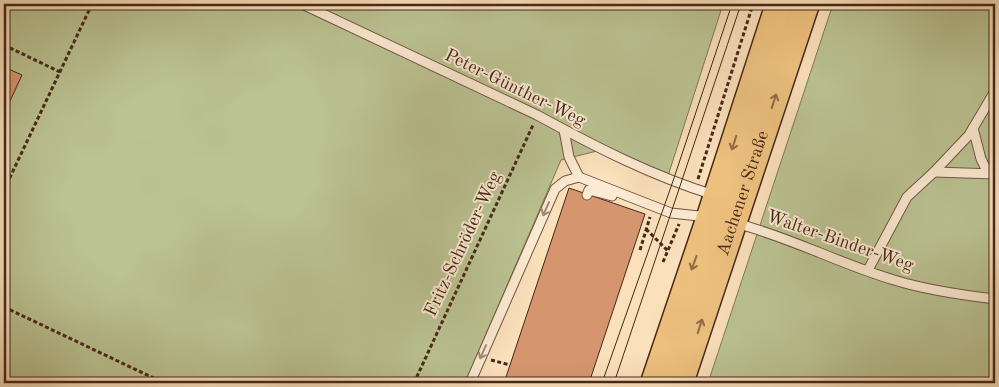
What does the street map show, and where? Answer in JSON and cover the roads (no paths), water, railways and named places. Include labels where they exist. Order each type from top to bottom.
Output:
[{"type":"main road","name":"Aachener Straße","points":[[680,383],[721,215],[779,4]]},
{"type":"main road","name":"Aachener Straße","points":[[654,383],[806,4]]},
{"type":"lane","name":"Peter-Günther-Weg","points":[[302,4],[537,115],[666,179],[721,215]]},
{"type":"lane","points":[[868,270],[907,197],[969,135],[995,91]]},
{"type":"lane","points":[[973,128],[981,158],[992,174]]},
{"type":"lane","points":[[564,130],[569,158],[578,177]]},
{"type":"lane","points":[[934,172],[992,174]]},
{"type":"lane","points":[[470,383],[555,189],[565,181],[578,177],[653,207]]},
{"type":"lane","points":[[587,194],[589,190],[677,214],[721,215]]},
{"type":"lane","name":"Walter-Binder-Weg","points":[[721,215],[894,280],[963,296],[995,300]]},
{"type":"tram line","points":[[602,383],[673,181],[732,4]]},
{"type":"tram line","points":[[614,383],[741,4]]}]
